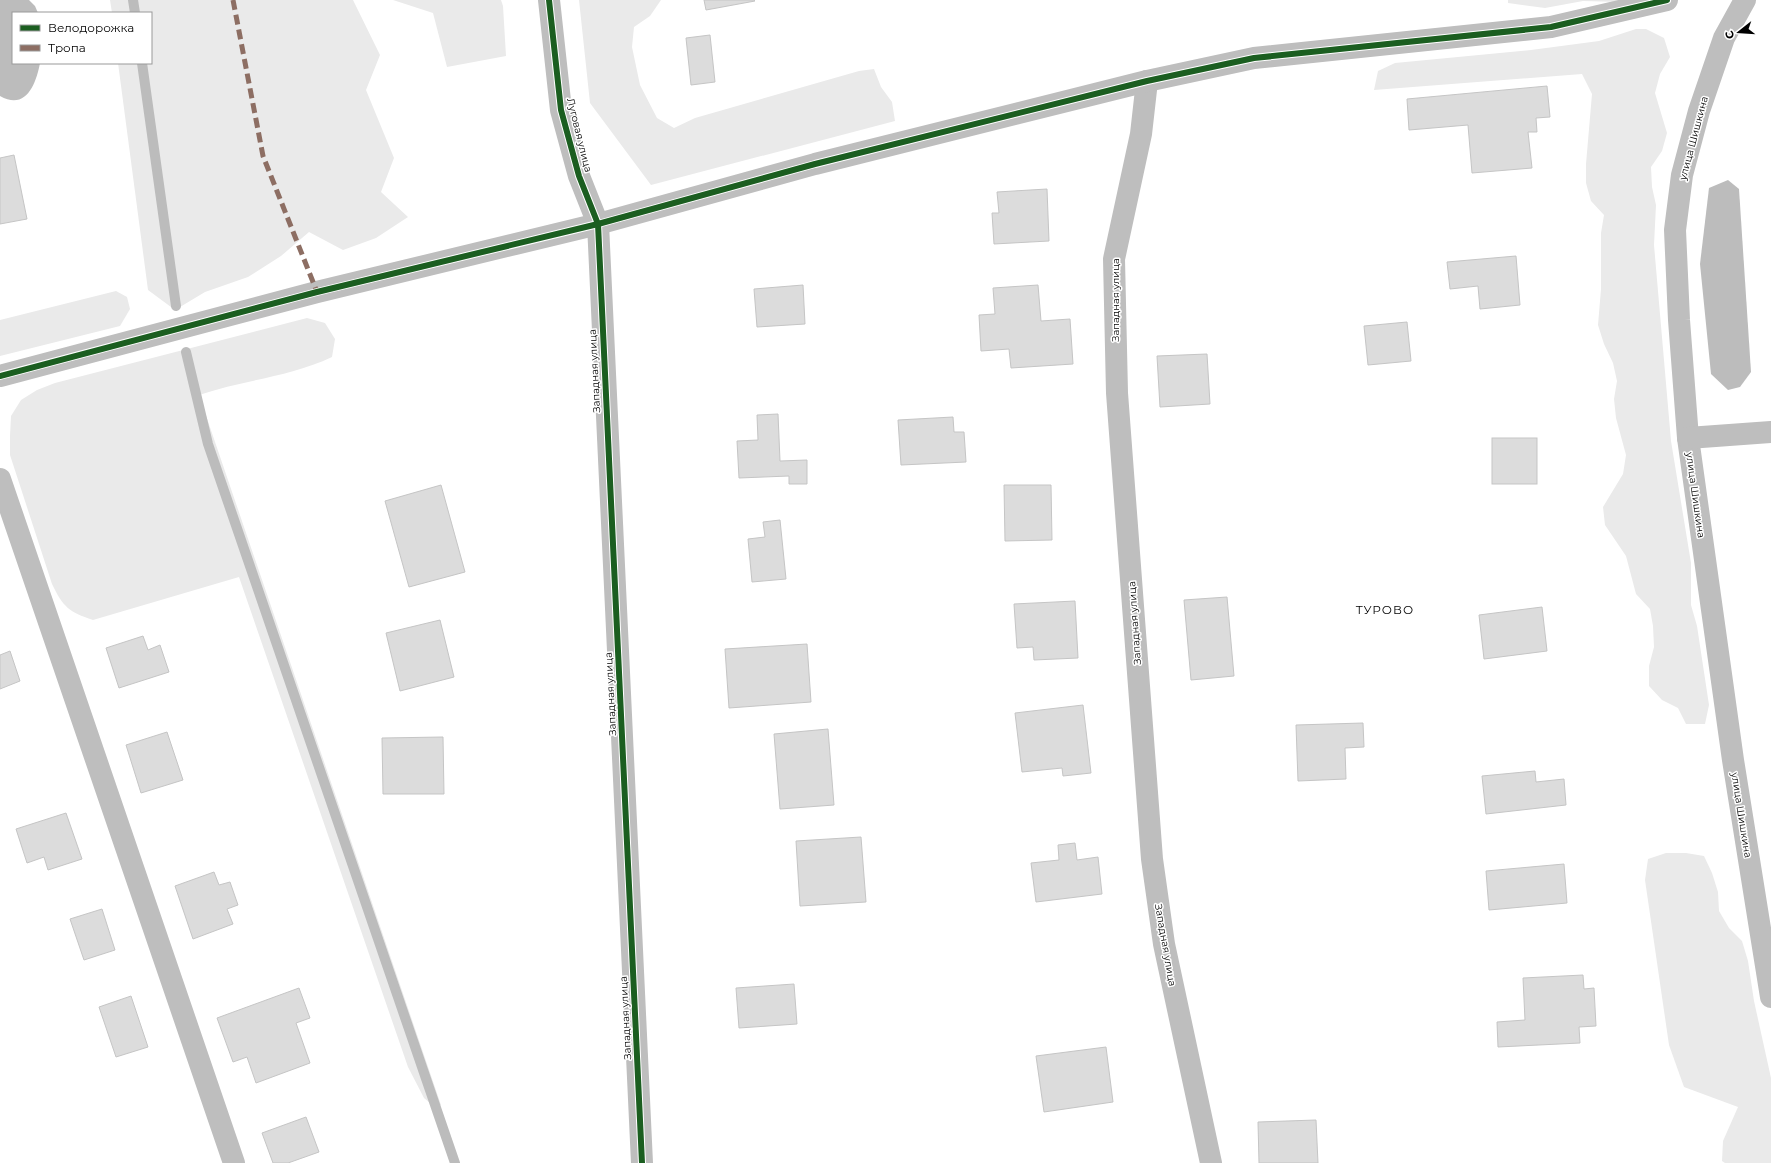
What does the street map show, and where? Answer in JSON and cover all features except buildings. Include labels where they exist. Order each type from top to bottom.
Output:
[{"type":"street","name":"Луговая улица","points":[[549,0],[561,110],[579,176],[598,224]]},
{"type":"street","points":[[0,376],[317,292],[598,224],[815,164],[1147,81],[1254,58],[1551,27],[1667,0]]},
{"type":"street","name":"улица Шишкина","points":[[1745,0],[1724,38],[1699,111],[1682,175],[1675,230],[1679,320],[1688,438],[1733,760],[1771,997]]},
{"type":"street","name":"Западная улица","points":[[1147,81],[1141,134],[1114,259],[1117,393],[1152,859],[1164,944],[1212,1163]]},
{"type":"street","name":"Западная улица","points":[[598,224],[642,1163]]},
{"type":"street","points":[[1688,438],[1771,432]]},
{"type":"street","points":[[0,479],[234,1163]]},
{"type":"shaded area","points":[[0,0],[29,0],[35,6],[38,12],[12,12],[12,64],[40,64],[36,79],[28,93],[23,98],[9,100],[0,96]]},
{"type":"shaded area","points":[[110,0],[353,0],[380,55],[366,90],[394,158],[381,192],[408,217],[376,238],[343,250],[309,232],[281,256],[248,277],[205,292],[175,310],[148,290],[118,64],[152,64],[152,12],[112,12]]},
{"type":"shaded area","points":[[393,0],[501,0],[503,6],[506,56],[447,67],[433,13]]},
{"type":"shaded area","points":[[579,0],[661,0],[650,16],[634,27],[632,47],[640,85],[657,118],[674,128],[695,118],[859,71],[874,69],[881,87],[892,102],[895,121],[651,185],[590,103]]},
{"type":"shaded area","points":[[1508,0],[1630,0],[1621,2],[1583,1],[1545,8],[1508,3]]},
{"type":"shaded area","points":[[1636,29],[1646,29],[1664,38],[1670,57],[1660,74],[1655,93],[1667,133],[1662,151],[1651,167],[1652,187],[1656,205],[1654,245],[1671,441],[1691,563],[1691,605],[1697,626],[1709,705],[1705,724],[1686,724],[1678,708],[1662,700],[1649,686],[1649,666],[1654,647],[1653,626],[1650,609],[1636,594],[1626,556],[1605,525],[1603,507],[1623,474],[1626,455],[1616,418],[1614,399],[1617,381],[1613,363],[1604,344],[1598,325],[1601,289],[1601,233],[1604,215],[1591,201],[1586,183],[1586,164],[1592,94],[1582,74],[1374,90],[1378,71],[1395,63],[1531,50],[1599,41]]},
{"type":"shaded area","points":[[1728,180],[1739,189],[1751,372],[1740,387],[1728,390],[1711,374],[1700,264],[1709,188]]},
{"type":"shaded area","points":[[116,291],[127,297],[130,309],[120,326],[0,356],[0,320]]},
{"type":"shaded area","points":[[307,318],[325,323],[335,339],[332,357],[316,364],[283,374],[199,395],[441,1105],[436,1108],[424,1098],[408,1067],[239,577],[93,620],[72,611],[63,603],[52,584],[10,455],[11,416],[21,400],[37,390],[55,383]]},
{"type":"shaded area","points":[[1666,853],[1686,853],[1704,856],[1712,873],[1718,892],[1719,911],[1729,928],[1742,941],[1748,961],[1754,1001],[1771,1078],[1771,1163],[1725,1163],[1722,1161],[1723,1141],[1738,1107],[1684,1087],[1669,1045],[1645,880],[1648,859]]},
{"type":"waterway","points":[[133,0],[135,12]]},
{"type":"waterway","points":[[142,64],[176,306]]},
{"type":"waterway","points":[[186,352],[208,444],[455,1163]]},
{"type":"marked path","points":[[233,0],[263,156],[317,292]]},
{"type":"cycle path","points":[[549,0],[561,110],[579,176],[598,224],[642,1163]]},
{"type":"cycle path","points":[[0,376],[317,292],[598,224],[815,164],[1147,81],[1254,58],[1551,27],[1667,0]]},
{"type":"district","name":"ТУРОВО","points":[[1385,610]]}]
